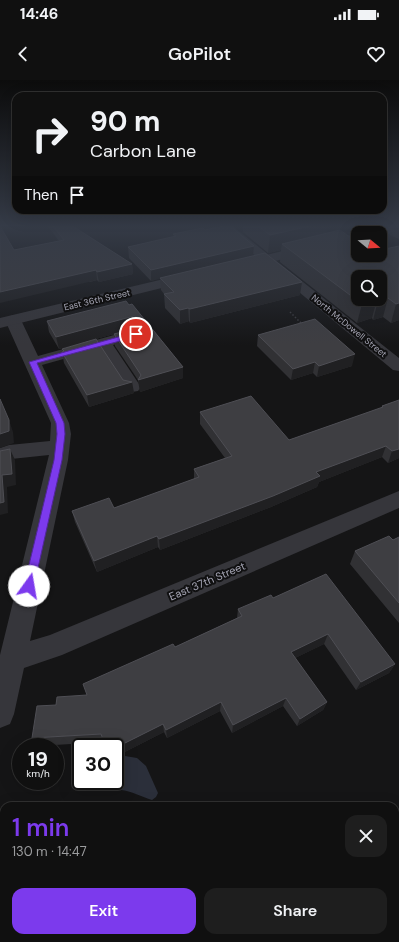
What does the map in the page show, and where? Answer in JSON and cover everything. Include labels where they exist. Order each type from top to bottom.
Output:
[{"type":"street","points":[[230,268],[241,265]]},
{"type":"street","name":"North McDowell Street","points":[[275,265],[399,366]]},
{"type":"street","name":"East 36th Street","points":[[6,322],[203,274]]},
{"type":"street","points":[[0,714],[60,447],[61,434],[60,423],[33,362],[6,322]]},
{"type":"street","points":[[33,362],[136,334]]},
{"type":"street","points":[[103,343],[132,387]]},
{"type":"street","points":[[0,455],[9,452],[60,447]]},
{"type":"street","name":"East 37th Street","points":[[13,659],[53,646],[399,499]]},
{"type":"path","points":[[290,312],[305,326]]},
{"type":"shaded area","points":[[124,756],[137,758],[146,766],[158,793],[152,800],[121,790],[124,790]]},
{"type":"building","points":[[0,265],[127,265],[97,272],[96,270],[0,292]]},
{"type":"building","points":[[146,265],[171,265],[151,270]]},
{"type":"building","points":[[214,265],[281,265],[302,282],[190,309],[180,310],[164,294],[174,292],[160,278]]},
{"type":"building","points":[[310,265],[399,265],[399,303],[396,304],[388,298],[387,270],[351,270],[351,296]]},
{"type":"building","points":[[126,301],[129,305],[132,304],[183,367],[138,380],[141,375],[114,334],[141,327],[144,323],[141,318],[134,316],[56,337],[47,321]]},
{"type":"building","points":[[315,319],[355,354],[319,366],[315,362],[293,369],[258,335]]},
{"type":"building","points":[[96,339],[123,380],[132,382],[87,395],[62,352],[64,351],[62,349]]},
{"type":"building","points":[[251,396],[289,440],[399,400],[399,449],[392,451],[386,446],[316,472],[320,476],[273,496],[159,539],[157,536],[94,561],[72,511],[109,498],[114,508],[199,477],[194,469],[232,456],[200,412]]},
{"type":"building","points":[[0,399],[9,420],[9,431],[0,434]]},
{"type":"building","points":[[10,449],[12,474],[2,475],[4,502],[0,503],[0,451]]},
{"type":"building","points":[[389,536],[393,540],[399,537],[399,603],[355,551]]},
{"type":"building","points":[[326,574],[395,664],[361,682],[328,634],[291,652],[327,702],[300,719],[286,698],[233,725],[221,702],[166,730],[163,724],[124,744],[124,738],[103,738],[101,734],[32,738],[37,706],[56,705],[57,697],[87,695],[83,684],[173,644],[175,647],[242,616],[238,609],[271,595],[273,598]]},
{"type":"route","points":[[29,586],[58,460],[61,434],[60,423],[33,362],[136,334]]}]
